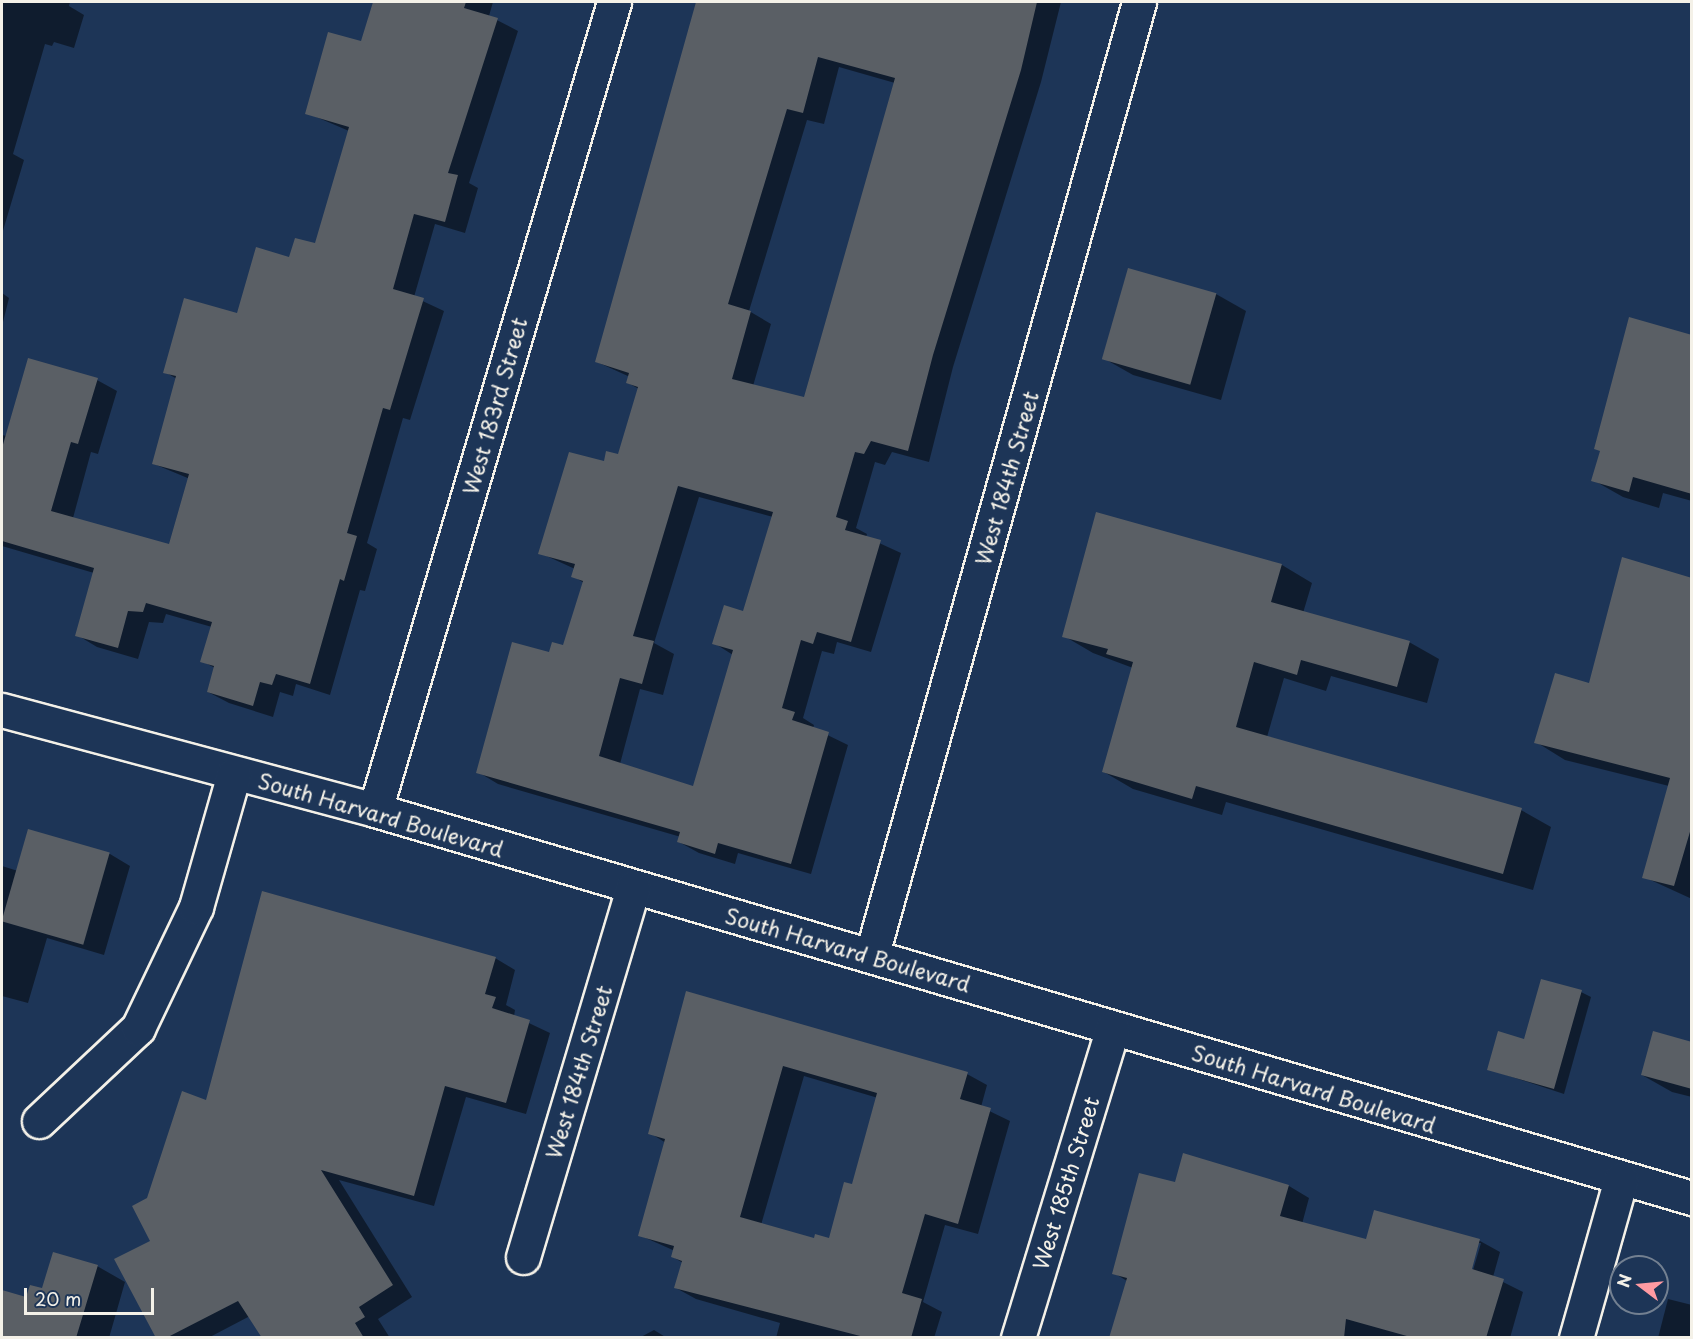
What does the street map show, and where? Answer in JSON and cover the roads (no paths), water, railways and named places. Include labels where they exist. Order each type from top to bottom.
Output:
[{"type":"street","name":"West 183rd Street","points":[[375,810],[614,2]]},
{"type":"street","name":"West 184th Street","points":[[872,954],[1139,2]]},
{"type":"street","name":"South Harvard Boulevard","points":[[2,710],[375,810],[633,887],[872,954],[1113,1028],[1692,1198]]},
{"type":"street","points":[[39,1121],[138,1028],[196,907],[234,774]]},
{"type":"street","name":"West 184th Street","points":[[523,1257],[633,887]]},
{"type":"street","name":"West 185th Street","points":[[1018,1338],[1113,1028]]},
{"type":"street","points":[[1576,1338],[1621,1179]]}]
